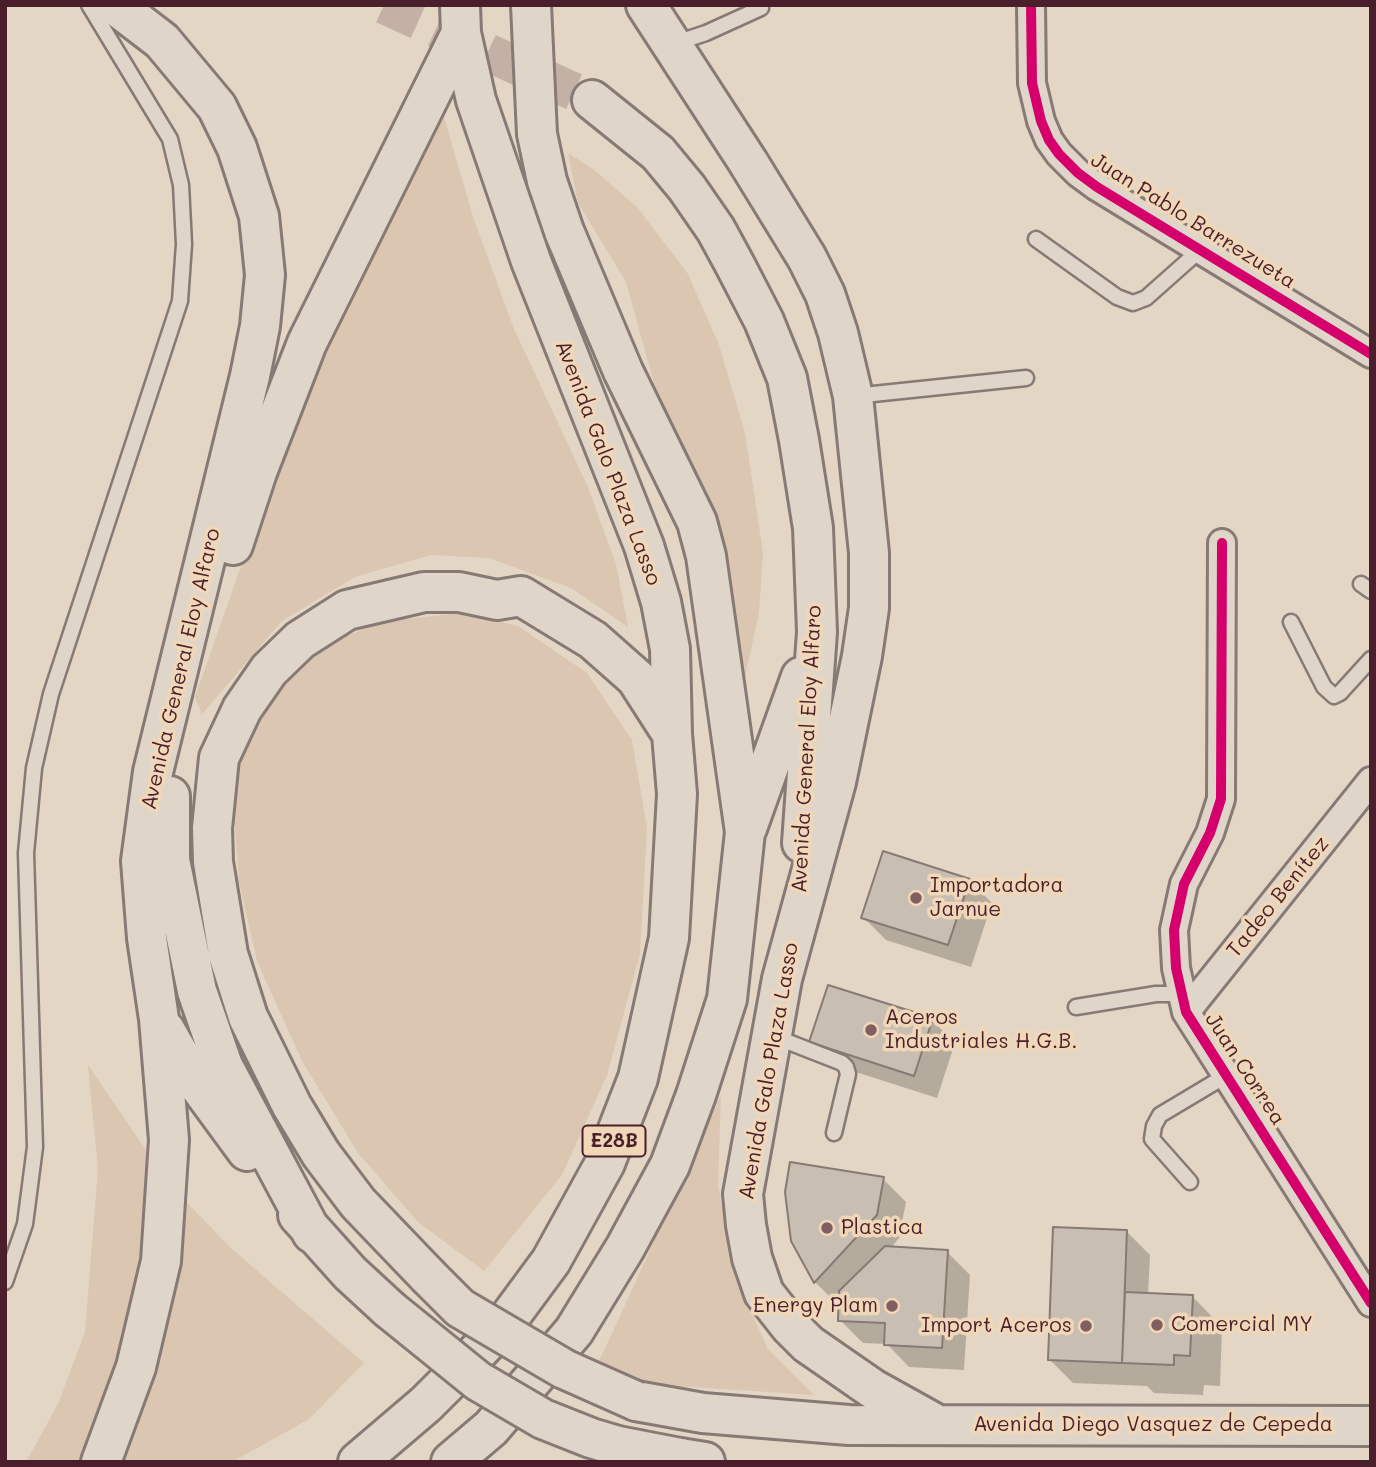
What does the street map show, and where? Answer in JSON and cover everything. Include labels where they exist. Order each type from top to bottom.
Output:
[{"type":"main road","name":"Avenida General Eloy Alfaro","points":[[101,1462],[136,1367],[161,1261],[169,1140],[159,1019],[147,938],[141,861],[153,772],[250,376],[260,326],[265,275],[259,216],[237,148],[216,107],[162,41],[115,5]]},
{"type":"main road","points":[[531,5],[537,134],[547,181],[564,231],[623,371],[697,522],[706,556],[745,832]]},
{"type":"main road","points":[[646,5],[807,258],[825,294],[838,333],[853,396],[869,553],[870,608],[836,782],[797,922]]},
{"type":"main road","points":[[312,1233],[223,1066],[197,990],[170,860],[170,781],[188,689],[257,471],[307,343],[461,19]]},
{"type":"main road","name":"Avenida Galo Plaza Lasso","points":[[358,1462],[426,1404],[506,1322],[551,1261],[605,1163],[638,1078],[669,938],[677,794],[672,734],[670,649],[661,601],[644,546],[531,261],[476,100],[461,19]]},
{"type":"main road","name":"Avenida General Eloy Alfaro","points":[[592,100],[658,153],[687,188],[716,230],[764,321],[787,378],[813,528],[817,632],[797,922]]},
{"type":"main road","name":"Avenida Diego Vasquez de Cepeda","points":[[672,734],[636,678],[593,640],[521,596],[497,600],[459,592],[424,592],[347,610],[300,640],[269,670],[242,709],[219,758],[212,828],[213,862],[228,954],[248,1017],[286,1095],[321,1154],[358,1203],[460,1308],[564,1369],[636,1401],[703,1413],[849,1425],[1371,1426]]},
{"type":"main road","points":[[745,832],[817,632]]},
{"type":"main road","name":"E28B","points":[[451,1462],[491,1428],[575,1331],[625,1248],[670,1165],[727,999],[745,832]]},
{"type":"main road","name":"Avenida Galo Plaza Lasso","points":[[797,922],[782,979],[743,1194],[752,1258],[764,1293],[808,1344],[873,1389],[936,1424]]},
{"type":"main road","points":[[159,1019],[189,1072],[226,1125],[312,1233],[389,1309],[478,1381],[543,1419],[609,1444],[693,1460]]},
{"type":"street","name":"Juan Pablo Barrezueta","points":[[1031,5],[1032,83],[1041,121],[1049,140],[1078,173],[1371,354]]},
{"type":"street","name":"Juan Correa","points":[[1222,543],[1221,799],[1210,833],[1184,884],[1174,930],[1176,968],[1184,1003],[1371,1303]]},
{"type":"street","name":"Tadeo Benítez","points":[[1184,1003],[1371,781]]},
{"type":"lane","points":[[5,1282],[25,1224],[35,1147],[26,853],[34,768],[51,694],[180,301],[184,244],[181,185],[170,139],[89,5]]},
{"type":"lane","points":[[672,44],[706,33],[761,8]]},
{"type":"lane","points":[[1036,239],[1117,298],[1133,303],[1146,298],[1200,250]]},
{"type":"lane","points":[[853,396],[1026,378]]},
{"type":"lane","points":[[1291,622],[1324,687],[1334,696],[1340,693],[1371,659]]},
{"type":"lane","points":[[1076,1007],[1156,994],[1184,1003]]},
{"type":"lane","points":[[771,1035],[842,1063],[846,1067],[848,1073],[834,1133]]},
{"type":"lane","points":[[1190,1182],[1152,1139],[1154,1126],[1160,1115],[1227,1075]]},
{"type":"shaded area","points":[[443,113],[473,217],[514,329],[587,485],[616,564],[628,627],[571,588],[489,558],[431,555],[355,577],[282,621],[202,714],[195,697],[260,512],[319,365],[375,244]]},
{"type":"shaded area","points":[[568,153],[593,169],[637,207],[688,274],[719,345],[745,433],[763,553],[759,612],[738,711],[687,503],[626,282],[578,203]]},
{"type":"shaded area","points":[[461,613],[518,626],[587,673],[632,740],[647,828],[640,954],[607,1075],[562,1175],[484,1271],[418,1222],[358,1153],[302,1061],[257,961],[239,882],[234,816],[241,749],[273,692],[319,646],[386,621]]},
{"type":"shaded area","points":[[88,1065],[169,1184],[232,1249],[364,1363],[309,1419],[232,1462],[26,1462],[58,1404],[85,1332],[98,1169]]},
{"type":"shaded area","points":[[721,1095],[718,1186],[739,1285],[768,1349],[814,1395],[692,1387],[650,1388],[597,1366]]},
{"type":"building","name":"Importadora Jarnue","points":[[883,851],[970,879],[948,945],[861,918]]},
{"type":"building","name":"Aceros Industriales H.G.B.","points":[[828,985],[933,1018],[914,1076],[809,1042]]},
{"type":"building","name":"Plastica","points":[[790,1162],[884,1177],[877,1215],[814,1283],[791,1241],[785,1192]]},
{"type":"building","name":"Import Aceros","points":[[1053,1227],[1127,1230],[1122,1363],[1048,1360]]},
{"type":"building","name":"Energy Plam","points":[[885,1246],[948,1250],[942,1348],[884,1345],[885,1323],[838,1321],[839,1291]]},
{"type":"building","name":"Comercial MY","points":[[1125,1292],[1193,1295],[1190,1356],[1174,1355],[1174,1365],[1122,1363]]},
{"type":"tunnel","points":[[384,5],[592,100]]},
{"type":"cycle path","points":[[1031,5],[1032,83],[1041,121],[1059,154],[1097,187],[1371,354]]},
{"type":"cycle path","points":[[1222,543],[1221,799],[1210,833],[1184,884],[1174,930],[1176,968],[1186,1012],[1371,1303]]},
{"type":"place","name":"Importadora Jarnue","points":[[916,898]]},
{"type":"place","name":"Aceros Industriales H.G.B.","points":[[871,1030]]},
{"type":"place","name":"Plastica","points":[[827,1228]]},
{"type":"place","name":"Energy Plam","points":[[892,1306]]},
{"type":"place","name":"Comercial MY","points":[[1157,1325]]},
{"type":"place","name":"Import Aceros","points":[[1086,1326]]}]
